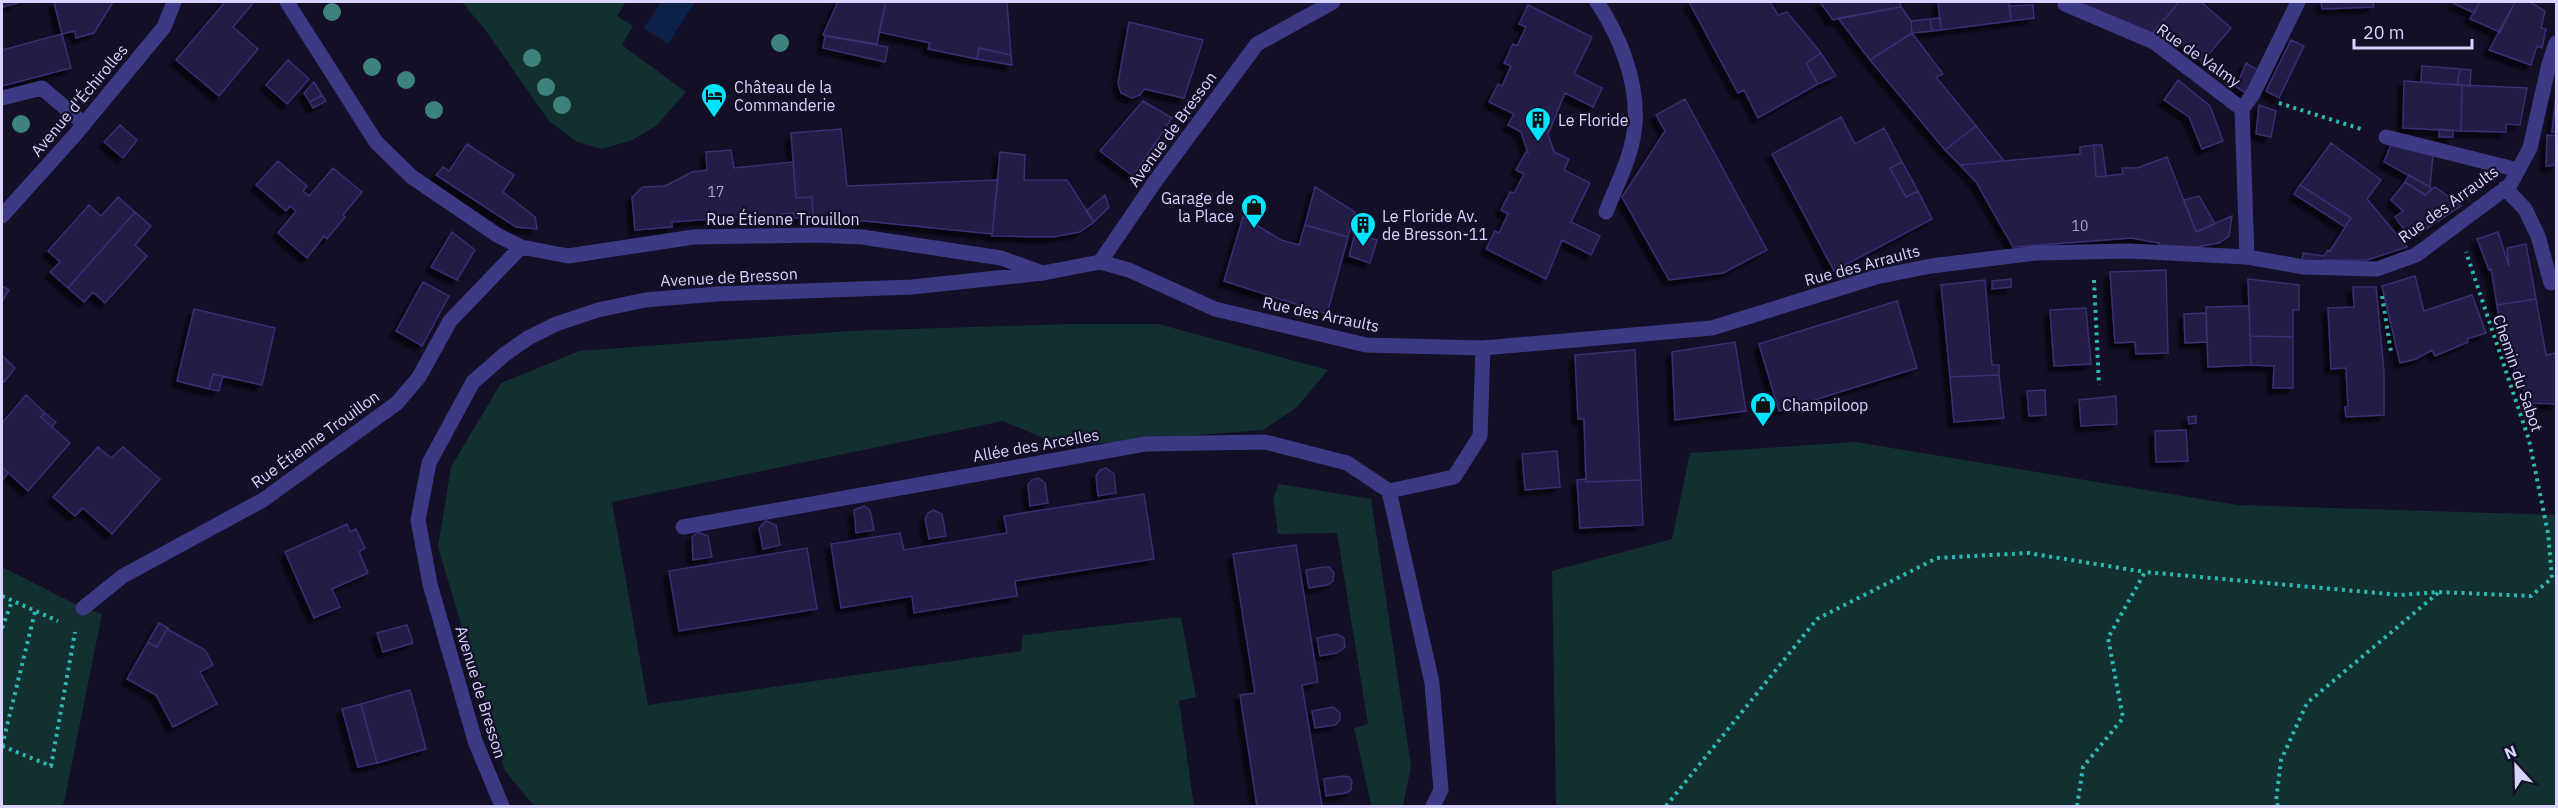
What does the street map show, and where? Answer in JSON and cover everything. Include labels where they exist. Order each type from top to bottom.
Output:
[{"type":"street","name":"Avenue d'Échirolles","points":[[2,216],[164,27],[174,2]]},
{"type":"street","name":"Rue Étienne Trouillon","points":[[287,2],[376,142],[412,177],[431,191],[497,235],[521,247],[568,256],[694,237],[807,235],[862,237],[1001,258],[1043,273]]},
{"type":"street","name":"Avenue de Bresson","points":[[502,807],[472,729],[430,584],[418,520],[429,463],[474,382],[505,354],[528,338],[556,324],[598,310],[645,300],[754,292],[912,287],[1043,273],[1100,262],[1154,183],[1257,44],[1333,2]]},
{"type":"street","points":[[1597,2],[1606,15],[1624,54],[1635,124],[1625,166],[1606,212]]},
{"type":"street","name":"Rue de Valmy","points":[[2065,2],[2065,4],[2154,42],[2242,109],[2247,257]]},
{"type":"street","points":[[2242,109],[2253,94],[2298,2]]},
{"type":"street","name":"Rue des Arraults","points":[[1100,262],[1129,270],[1215,309],[1366,345],[1483,348],[1712,328],[1876,277],[1931,266],[2036,253],[2130,251],[2247,257],[2304,267],[2377,269],[2416,255],[2510,185],[2530,148],[2556,43]]},
{"type":"street","points":[[2,98],[42,88],[83,123]]},
{"type":"street","points":[[2386,137],[2518,170]]},
{"type":"street","points":[[2505,188],[2525,208],[2538,236],[2551,283]]},
{"type":"street","name":"Rue Étienne Trouillon","points":[[83,608],[123,576],[263,500],[397,403],[419,377],[450,321],[521,247]]},
{"type":"street","points":[[1433,807],[1441,790],[1432,683],[1389,491],[1454,477],[1480,436],[1483,348]]},
{"type":"street","name":"Allée des Arcelles","points":[[683,527],[1145,444],[1265,442],[1347,463],[1389,491]]},
{"type":"path","points":[[2270,99],[2386,137]]},
{"type":"path","name":"Chemin du Sabot","points":[[2439,592],[2531,596],[2552,578],[2548,533],[2529,440],[2490,328],[2458,224]]},
{"type":"path","points":[[2094,252],[2099,385]]},
{"type":"path","points":[[2377,269],[2391,352]]},
{"type":"path","points":[[1666,807],[1817,619],[1937,558],[2028,552],[2145,572],[2400,595],[2439,592]]},
{"type":"path","points":[[2077,807],[2083,767],[2123,718],[2108,638],[2145,572]]},
{"type":"path","points":[[2278,807],[2276,801],[2281,760],[2307,703],[2439,592]]},
{"type":"path","points":[[2,596],[76,628],[51,766],[2,746],[35,612]]},
{"type":"path","points":[[2,628],[12,601]]},
{"type":"path","points":[[61,622],[83,608]]},
{"type":"green space","points":[[462,2],[626,2],[617,16],[633,26],[622,45],[686,92],[656,126],[632,140],[602,149],[577,142],[549,121],[486,31]]},
{"type":"green space","points":[[1068,324],[1158,324],[1328,370],[1296,408],[1263,430],[1062,446],[1003,421],[612,502],[648,705],[1021,651],[1023,635],[1181,617],[1196,697],[1179,701],[1194,806],[534,806],[505,771],[438,547],[451,467],[501,383],[579,351],[848,331]]},
{"type":"green space","points":[[1855,442],[2237,505],[2556,515],[2556,806],[1556,806],[1552,571],[1672,539],[1690,453]]},
{"type":"green space","points":[[1279,484],[1371,499],[1411,766],[1403,806],[1369,806],[1371,804],[1354,728],[1368,724],[1337,533],[1278,534],[1273,498]]},
{"type":"green space","points":[[2,567],[83,608],[102,614],[64,803],[61,806],[2,806]]},
{"type":"water","points":[[661,2],[695,2],[668,44],[644,28]]},
{"type":"building","points":[[2,2],[18,2],[18,3],[2,7]]},
{"type":"building","points":[[54,2],[113,2],[94,33],[76,38],[75,31],[62,34]]},
{"type":"building","points":[[225,2],[254,2],[233,27],[258,49],[219,96],[176,60]]},
{"type":"building","points":[[838,2],[886,2],[877,44],[823,35]]},
{"type":"building","points":[[886,2],[1007,2],[1011,55],[979,48],[977,59],[928,49],[930,43],[879,32]]},
{"type":"building","points":[[1689,2],[1770,2],[1778,15],[1787,12],[1821,53],[1806,63],[1818,84],[1758,118],[1744,90],[1738,93]]},
{"type":"building","points":[[1820,2],[1900,2],[1901,7],[1833,20]]},
{"type":"building","points":[[1938,2],[2009,2],[2011,21],[1941,30]]},
{"type":"building","points":[[2078,2],[2179,2],[2153,33]]},
{"type":"building","points":[[2179,2],[2201,2],[2231,28],[2202,62],[2169,33],[2164,40],[2153,33]]},
{"type":"building","points":[[2321,2],[2373,2],[2374,7],[2322,9]]},
{"type":"building","points":[[2451,2],[2480,2],[2474,13]]},
{"type":"building","points":[[2480,2],[2515,2],[2500,32],[2470,19]]},
{"type":"building","points":[[2515,2],[2530,2],[2545,11],[2541,28],[2546,29],[2542,48],[2537,46],[2531,65],[2489,50]]},
{"type":"building","name":"Le Floride","points":[[1528,5],[1592,37],[1574,74],[1602,88],[1593,107],[1565,93],[1548,134],[1554,152],[1569,159],[1564,170],[1590,183],[1571,222],[1600,236],[1591,255],[1562,240],[1546,279],[1486,249],[1495,231],[1499,233],[1508,214],[1501,210],[1510,192],[1514,193],[1524,174],[1516,170],[1526,152],[1528,153],[1521,132],[1508,125],[1514,114],[1489,102],[1498,84],[1502,86],[1511,66],[1504,63],[1513,44],[1517,46],[1526,27],[1519,24]]},
{"type":"building","points":[[2033,5],[2034,18],[2011,21],[2009,6]]},
{"type":"building","points":[[1901,7],[1911,21],[1912,33],[1870,60],[1838,18]]},
{"type":"building","points":[[1940,18],[1941,30],[1932,31],[1930,19]]},
{"type":"building","points":[[1930,19],[1932,31],[1912,33],[1911,21]]},
{"type":"building","points":[[1129,22],[1203,40],[1184,98],[1144,89],[1140,95],[1132,98],[1121,93],[1118,83]]},
{"type":"building","points":[[1912,33],[1943,74],[1936,77],[1976,126],[1945,150],[1870,60]]},
{"type":"building","points":[[62,34],[71,68],[2,86],[2,50]]},
{"type":"building","points":[[825,36],[888,47],[885,62],[823,48]]},
{"type":"building","points":[[2291,40],[2304,46],[2279,98],[2266,91]]},
{"type":"building","points":[[979,48],[1011,55],[1012,65],[977,59]]},
{"type":"building","points":[[1821,53],[1836,76],[1818,84],[1806,63]]},
{"type":"building","points":[[288,60],[309,79],[287,104],[266,85]]},
{"type":"building","points":[[2246,63],[2259,71],[2252,89],[2244,92],[2236,87]]},
{"type":"building","points":[[2422,66],[2460,69],[2457,85],[2421,82]]},
{"type":"building","points":[[2460,69],[2471,70],[2470,86],[2457,85]]},
{"type":"building","points":[[2178,80],[2210,106],[2223,141],[2202,149],[2189,117],[2164,100]]},
{"type":"building","points":[[2404,81],[2462,85],[2461,131],[2403,128]]},
{"type":"building","points":[[314,82],[322,95],[310,102],[304,93]]},
{"type":"building","points":[[2462,85],[2527,88],[2520,125],[2506,124],[2506,132],[2461,131]]},
{"type":"building","points":[[322,95],[326,101],[313,108],[310,102]]},
{"type":"building","points":[[2556,95],[2556,132],[2552,132]]},
{"type":"building","points":[[1685,99],[1767,250],[1723,273],[1669,280],[1622,197],[1665,131],[1656,115]]},
{"type":"building","points":[[1143,101],[1172,118],[1133,176],[1100,151]]},
{"type":"building","points":[[2259,105],[2276,111],[2271,137],[2256,134]]},
{"type":"building","points":[[1841,117],[1855,144],[1884,128],[1902,162],[1890,168],[1906,197],[1918,191],[1932,219],[1834,271],[1772,154]]},
{"type":"building","points":[[120,125],[137,140],[123,158],[104,142]]},
{"type":"building","points":[[1976,126],[2004,161],[1960,165],[1945,150]]},
{"type":"building","points":[[841,129],[847,186],[998,180],[992,234],[813,218],[812,197],[796,198],[791,133]]},
{"type":"building","points":[[2439,129],[2453,130],[2453,137],[2439,137]]},
{"type":"building","points":[[2547,135],[2556,136],[2556,165],[2546,166]]},
{"type":"building","points":[[2392,142],[2433,155],[2430,187],[2384,162]]},
{"type":"building","points":[[2331,143],[2381,180],[2367,199],[2407,247],[2367,260],[2324,260],[2321,263],[2302,261],[2303,253],[2324,256],[2328,250],[2330,251],[2351,218],[2300,185]]},
{"type":"building","points":[[467,144],[514,175],[503,192],[535,217],[537,229],[516,227],[436,175],[443,167],[449,171]]},
{"type":"building","points":[[2094,145],[2102,145],[2106,176],[2096,177]]},
{"type":"building","points":[[2094,145],[2096,177],[2123,174],[2122,168],[2137,168],[2167,157],[2196,232],[2232,216],[2229,236],[2219,243],[2197,247],[2159,245],[2159,243],[2131,238],[2013,247],[1976,182],[1960,165],[2080,154],[2080,147]]},
{"type":"building","name":"Château de la Commanderie","points":[[731,150],[734,168],[793,162],[796,198],[812,197],[813,218],[794,218],[794,213],[672,222],[672,227],[635,230],[632,197],[643,187],[665,186],[692,172],[707,170],[706,152]]},
{"type":"building","points":[[1000,152],[1025,155],[1024,180],[1067,180],[1094,222],[1080,232],[1053,237],[992,236]]},
{"type":"building","points":[[278,161],[307,186],[303,191],[309,196],[333,168],[362,192],[327,239],[324,236],[307,258],[278,233],[296,211],[290,206],[286,211],[256,185]]},
{"type":"building","points":[[1902,162],[1918,191],[1906,197],[1890,168]]},
{"type":"building","points":[[2409,175],[2432,189],[2425,195],[2405,182]]},
{"type":"building","points":[[2405,182],[2425,195],[2435,187],[2461,206],[2411,239],[2395,217],[2403,211],[2391,200]]},
{"type":"building","points":[[2300,185],[2351,218],[2345,227],[2294,194]]},
{"type":"building","points":[[1315,187],[1355,212],[1348,237],[1305,225]]},
{"type":"building","points":[[1105,195],[1109,207],[1094,222],[1086,211]]},
{"type":"building","points":[[2199,196],[2215,224],[2196,232],[2184,200]]},
{"type":"building","points":[[118,197],[135,212],[68,288],[50,272],[60,262],[48,251],[89,205],[101,216]]},
{"type":"building","points":[[135,212],[151,226],[135,245],[147,256],[105,303],[93,292],[84,302],[68,288]]},
{"type":"building","points":[[1243,217],[1281,240],[1299,245],[1305,225],[1348,237],[1327,314],[1224,281]]},
{"type":"building","points":[[452,232],[475,250],[457,280],[431,267]]},
{"type":"building","points":[[2498,232],[2509,266],[2507,248],[2526,244],[2536,299],[2497,305],[2491,269],[2489,270],[2477,239]]},
{"type":"building","name":"Le Floride Av. de Bresson-11","points":[[1355,234],[1377,240],[1370,263],[1349,256]]},
{"type":"building","points":[[2166,270],[2168,353],[2136,354],[2135,342],[2115,343],[2110,272]]},
{"type":"building","points":[[2415,276],[2424,311],[2472,295],[2486,333],[2467,339],[2468,342],[2435,356],[2432,350],[2416,359],[2400,363],[2382,286]]},
{"type":"building","points":[[2011,279],[2011,287],[1992,289],[1992,281]]},
{"type":"building","points":[[2248,279],[2299,285],[2299,310],[2293,310],[2293,337],[2250,336]]},
{"type":"building","points":[[1985,280],[1992,365],[1999,365],[1999,375],[1950,377],[1941,285]]},
{"type":"building","points":[[423,282],[449,296],[422,346],[396,331]]},
{"type":"building","points":[[2,286],[9,290],[3,300],[2,299]]},
{"type":"building","points":[[2353,287],[2376,287],[2384,372],[2384,415],[2346,417],[2345,407],[2348,406],[2346,368],[2331,369],[2328,308],[2354,307]]},
{"type":"building","points":[[2536,299],[2546,355],[2556,353],[2556,404],[2530,403],[2502,344],[2497,305]]},
{"type":"building","points":[[1897,301],[1917,368],[1779,411],[1759,344]]},
{"type":"building","points":[[2249,306],[2251,365],[2208,367],[2206,307]]},
{"type":"building","points":[[2086,308],[2091,364],[2054,366],[2050,310]]},
{"type":"building","points":[[194,309],[275,328],[262,385],[213,374],[209,389],[177,381]]},
{"type":"building","points":[[2206,313],[2207,342],[2185,343],[2184,314]]},
{"type":"building","points":[[2250,336],[2293,337],[2293,388],[2273,388],[2274,366],[2251,365]]},
{"type":"building","points":[[1735,342],[1746,411],[1675,420],[1672,352]]},
{"type":"building","points":[[1635,350],[1641,480],[1586,482],[1584,419],[1578,419],[1575,355]]},
{"type":"building","points":[[2,355],[15,368],[4,382],[2,380]]},
{"type":"building","points":[[213,374],[223,376],[219,391],[209,389]]},
{"type":"building","points":[[1999,375],[2004,418],[1954,422],[1950,377]]},
{"type":"building","points":[[2045,390],[2046,415],[2029,416],[2027,391]]},
{"type":"building","points":[[26,395],[45,413],[41,417],[70,443],[28,491],[2,467],[2,423]]},
{"type":"building","points":[[2116,396],[2117,424],[2081,426],[2079,400]]},
{"type":"building","points":[[45,413],[56,422],[52,427],[41,417]]},
{"type":"building","points":[[2196,416],[2196,423],[2189,424],[2188,417]]},
{"type":"building","points":[[2186,430],[2188,461],[2156,462],[2155,431]]},
{"type":"building","points":[[98,447],[111,458],[123,447],[160,479],[112,534],[83,508],[75,516],[53,497]]},
{"type":"building","points":[[1557,451],[1560,487],[1525,490],[1522,454]]},
{"type":"building","points":[[2,467],[8,473],[2,481]]},
{"type":"building","points":[[1106,468],[1114,474],[1116,493],[1098,496],[1096,476],[1100,470]]},
{"type":"building","points":[[1038,478],[1045,483],[1048,503],[1030,506],[1028,485],[1032,480]]},
{"type":"building","points":[[1586,479],[1586,482],[1641,480],[1643,525],[1580,528],[1577,480]]},
{"type":"building","points":[[1144,494],[1154,559],[1015,581],[1017,596],[914,613],[912,596],[841,608],[831,544],[900,533],[904,550],[1007,533],[1004,516]]},
{"type":"building","points":[[864,506],[870,510],[874,530],[856,533],[854,510]]},
{"type":"building","points":[[933,510],[942,514],[946,536],[929,539],[925,519]]},
{"type":"building","points":[[766,521],[776,525],[780,545],[763,549],[759,528]]},
{"type":"building","points":[[347,524],[350,532],[356,529],[365,548],[359,552],[368,573],[332,589],[340,607],[314,618],[285,552]]},
{"type":"building","points":[[698,532],[708,536],[712,557],[693,560],[692,537]]},
{"type":"building","points":[[1296,545],[1318,682],[1302,685],[1322,806],[1257,806],[1240,695],[1255,693],[1233,554]]},
{"type":"building","points":[[807,548],[817,609],[679,631],[669,571]]},
{"type":"building","points":[[1329,567],[1334,573],[1333,581],[1327,585],[1309,588],[1306,570]]},
{"type":"building","points":[[159,623],[168,628],[157,647],[148,642]]},
{"type":"building","points":[[407,625],[413,643],[383,652],[377,633]]},
{"type":"building","points":[[167,629],[205,650],[213,665],[200,672],[217,704],[173,727],[156,695],[127,679],[148,642],[157,647]]},
{"type":"building","points":[[1336,634],[1344,638],[1345,647],[1337,653],[1320,656],[1317,638]]},
{"type":"building","points":[[410,690],[426,749],[377,763],[361,704]]},
{"type":"building","points":[[361,704],[377,763],[358,767],[342,709]]},
{"type":"building","points":[[1333,707],[1340,713],[1340,720],[1335,725],[1315,728],[1312,711]]},
{"type":"building","points":[[1349,777],[1352,781],[1351,790],[1326,796],[1324,779]]},
{"type":"place","name":"Château de la Commanderie","points":[[714,119]]},
{"type":"place","name":"Le Floride","points":[[1538,143]]},
{"type":"place","name":"Garage de la Place","points":[[1254,230]]},
{"type":"place","name":"Le Floride Av. de Bresson-11","points":[[1363,248]]},
{"type":"place","name":"Champiloop","points":[[1763,428]]}]
